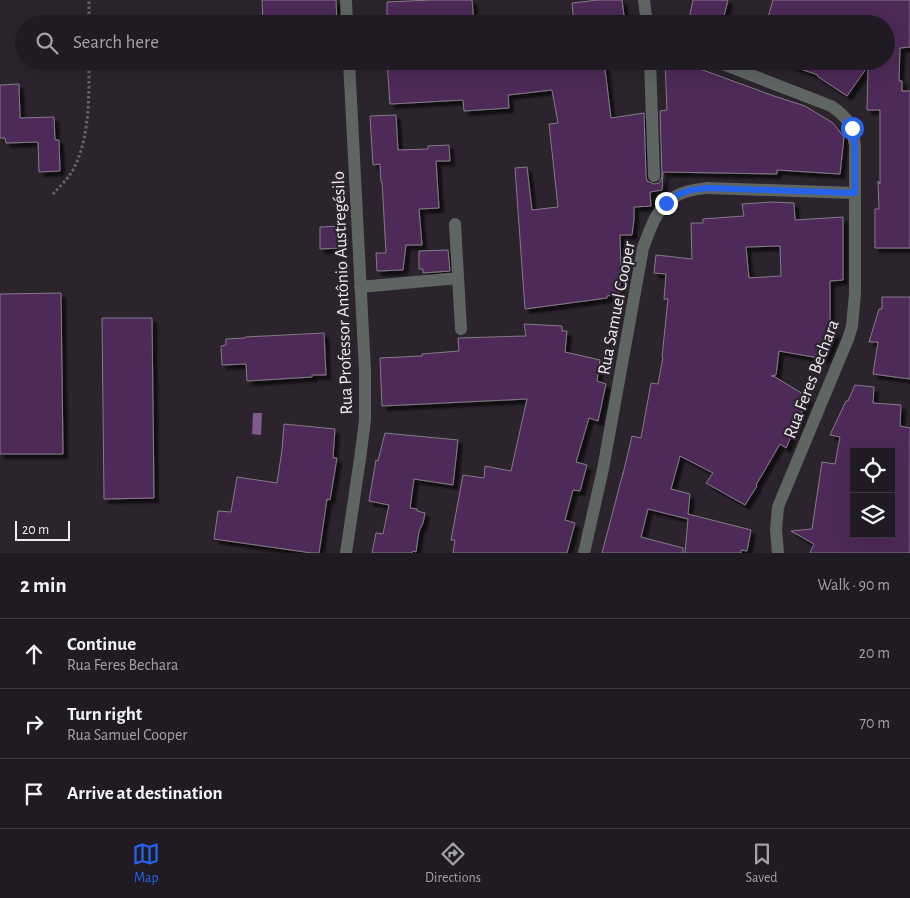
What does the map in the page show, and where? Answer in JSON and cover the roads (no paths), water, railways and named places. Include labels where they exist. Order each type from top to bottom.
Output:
[{"type":"street","points":[[346,0],[347,15]]},
{"type":"street","points":[[644,0],[646,15]]},
{"type":"street","name":"Rua Professor Antônio Austregésilo","points":[[346,553],[365,420],[365,371],[349,70]]},
{"type":"street","points":[[650,70],[654,176]]},
{"type":"street","name":"Rua Feres Bechara","points":[[738,70],[830,106],[842,114],[852,128],[855,145],[855,294],[852,326],[778,507],[776,530],[778,553]]},
{"type":"street","name":"Rua Samuel Cooper","points":[[584,553],[604,469],[643,248],[658,212],[666,203],[679,194],[707,188],[855,193]]},
{"type":"street","points":[[455,224],[461,329]]},
{"type":"street","points":[[360,287],[458,278]]}]
